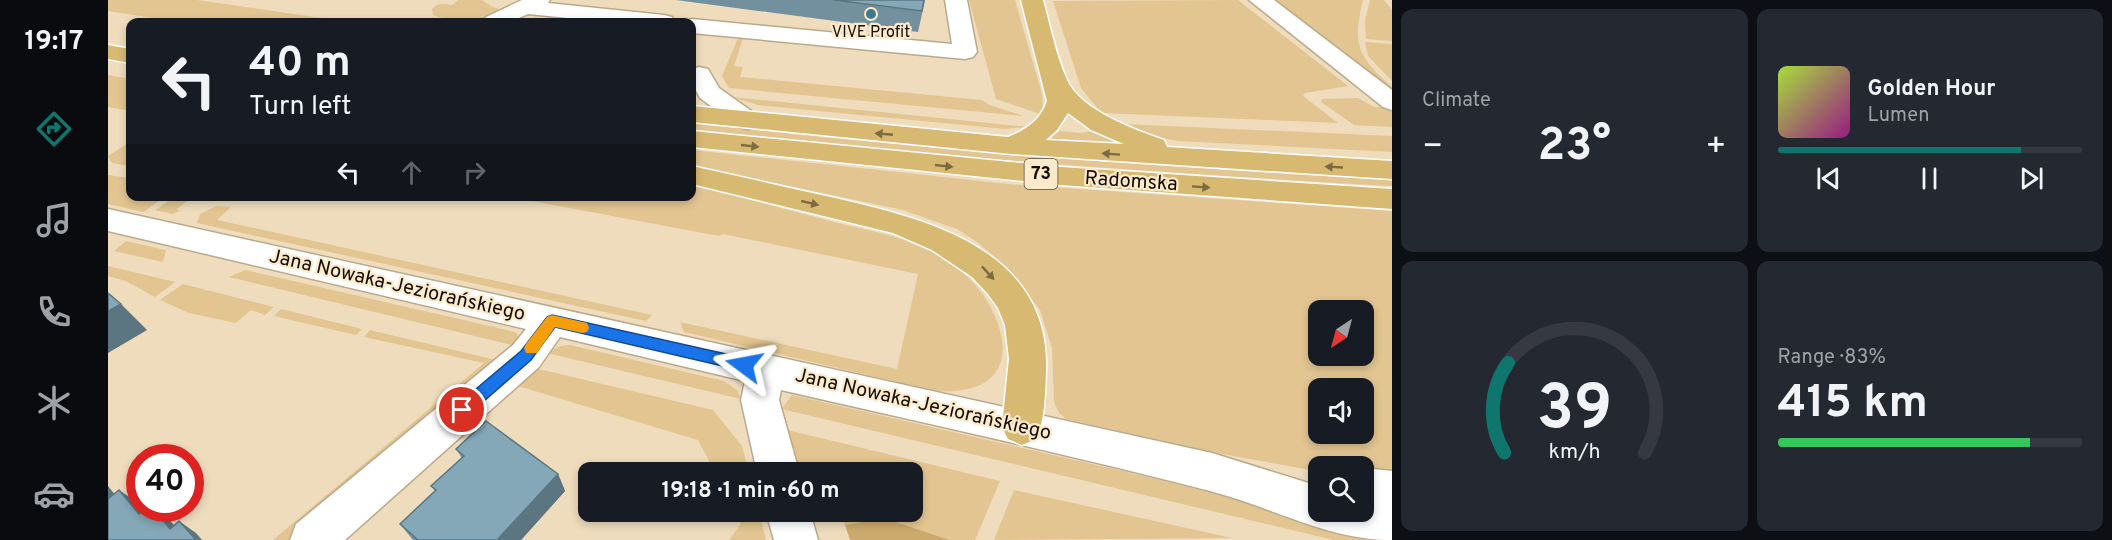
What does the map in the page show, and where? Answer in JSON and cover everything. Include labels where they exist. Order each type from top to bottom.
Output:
[{"type":"main road","points":[[1011,146],[1031,138],[1051,122],[1060,101],[1058,87],[1032,0]]},
{"type":"main road","points":[[108,32],[126,34]]},
{"type":"main road","points":[[108,52],[126,55]]},
{"type":"main road","points":[[1058,87],[1081,113],[1102,125],[1190,159]]},
{"type":"main road","name":"Radomska","points":[[696,114],[1011,146],[1392,170]]},
{"type":"main road","name":"Radomska","points":[[696,139],[1050,175],[1392,199]]},
{"type":"main road","points":[[696,176],[900,224],[927,232],[968,255],[987,270],[1002,288],[1015,308],[1023,328],[1027,349],[1022,427]]},
{"type":"street","points":[[706,57],[965,52],[956,0]]},
{"type":"street","points":[[1260,0],[1392,102]]},
{"type":"street","points":[[502,18],[532,4],[635,18]]},
{"type":"street","points":[[696,35],[706,57],[709,93],[748,121]]},
{"type":"street","name":"Jana Nowaka-Jeziorańskiego","points":[[108,220],[1022,427],[1212,472],[1308,503]]},
{"type":"street","points":[[312,540],[526,356],[552,321]]},
{"type":"street","points":[[766,370],[760,400],[776,462]]},
{"type":"street","name":"Jana Nowaka-Jeziorańskiego","points":[[1212,472],[1308,482]]},
{"type":"street","points":[[1374,489],[1392,491]]},
{"type":"street","points":[[1374,521],[1392,525]]},
{"type":"street","points":[[791,522],[796,540]]},
{"type":"shaded area","points":[[108,0],[197,0],[322,18],[154,18],[108,11]]},
{"type":"shaded area","points":[[458,0],[482,0],[504,11],[487,18],[444,18],[433,15],[432,9],[437,5],[452,5]]},
{"type":"shaded area","points":[[969,0],[1015,0],[1042,94],[1043,115],[996,99]]},
{"type":"shaded area","points":[[1238,0],[1348,86],[1305,93],[1303,96],[1338,123],[1104,113],[1081,88],[1053,1]]},
{"type":"shaded area","points":[[1276,0],[1363,0],[1358,28],[1361,49],[1365,58],[1392,87],[1392,90]]},
{"type":"shaded area","points":[[1370,0],[1384,0],[1392,10],[1392,41],[1366,39],[1365,21]]},
{"type":"shaded area","points":[[738,38],[743,38],[734,66],[743,67],[740,77],[982,100],[1023,116],[729,88],[722,76]]},
{"type":"shaded area","points":[[1365,42],[1392,44],[1392,81],[1368,56]]},
{"type":"shaded area","points":[[108,75],[126,78],[126,110],[108,107]]},
{"type":"shaded area","points":[[732,97],[1028,127],[1005,129],[758,105]]},
{"type":"shaded area","points":[[1358,98],[1374,107],[1392,108],[1392,127],[1354,125],[1321,102],[1322,99]]},
{"type":"shaded area","points":[[696,123],[1041,157],[1392,180],[1392,186],[1129,170],[696,129]]},
{"type":"shaded area","points":[[1123,124],[1392,136],[1392,152],[1179,141],[1144,135]]},
{"type":"shaded area","points":[[1098,130],[1125,145],[1057,141],[1051,138],[1060,131],[1081,133]]},
{"type":"shaded area","points":[[126,145],[126,165],[112,163],[108,156]]},
{"type":"shaded area","points":[[696,150],[1009,184],[1392,211],[1392,479],[1374,477],[1374,456],[1308,456],[1308,470],[1222,454],[1066,419],[1059,413],[1054,402],[1052,348],[1040,310],[1010,271],[977,242],[957,229],[903,210],[696,167]]},
{"type":"shaded area","points":[[108,175],[126,177],[126,201],[159,201],[143,212],[108,204]]},
{"type":"shaded area","points":[[696,186],[914,243],[938,254],[957,267],[987,301],[1000,332],[1003,349],[999,366],[988,380],[980,385],[963,390],[936,391],[684,332],[680,322],[897,369],[918,274],[723,234],[719,236],[532,201],[696,201]]},
{"type":"shaded area","points":[[168,201],[187,201],[177,209],[180,211],[172,214],[155,210]]},
{"type":"shaded area","points":[[216,206],[231,207],[217,220],[652,315],[646,321],[197,223],[200,214]]},
{"type":"shaded area","points":[[126,241],[166,250],[163,262],[114,251]]},
{"type":"shaded area","points":[[108,266],[175,282],[155,297],[126,281],[108,276]]},
{"type":"shaded area","points":[[245,270],[515,332],[522,340],[520,347],[229,277]]},
{"type":"shaded area","points":[[183,284],[274,307],[265,315],[251,310],[236,323],[189,313],[160,300]]},
{"type":"shaded area","points":[[281,309],[362,329],[356,335],[274,316]]},
{"type":"shaded area","points":[[370,330],[504,362],[294,540],[273,540],[484,363],[364,337]]},
{"type":"shaded area","points":[[570,345],[724,381],[737,390],[741,399],[547,353],[560,346]]},
{"type":"shaded area","points":[[530,367],[713,410],[742,446],[746,462],[710,462],[698,440],[518,386]]},
{"type":"shaded area","points":[[792,395],[1170,482],[1308,518],[1308,522],[1323,522],[1392,540],[1334,540],[782,409]]},
{"type":"shaded area","points":[[783,429],[921,462],[792,462]]},
{"type":"shaded area","points":[[923,463],[1000,481],[975,540],[950,540],[896,522],[923,522]]},
{"type":"shaded area","points":[[1014,490],[1232,538],[994,540]]},
{"type":"shaded area","points":[[740,522],[762,522],[766,540],[729,540],[741,524]]},
{"type":"shaded area","points":[[844,522],[862,522],[845,525]]},
{"type":"shaded area","points":[[862,522],[896,522],[950,540],[850,540],[845,525]]},
{"type":"building","points":[[834,0],[924,0],[922,11]]},
{"type":"building","points":[[108,293],[121,304],[108,311]]},
{"type":"building","points":[[486,421],[558,474],[497,540],[418,540],[400,524],[436,490],[431,486],[464,456],[456,449]]},
{"type":"building","points":[[119,490],[126,498],[126,522],[164,522],[170,529],[180,522],[196,540],[108,540],[108,496],[109,498]]},
{"type":"slow traffic","points":[[532,348],[552,321],[582,328]]},
{"type":"place","name":"VIVE Profit","points":[[871,14]]},
{"type":"route","points":[[462,410],[526,356],[552,321],[744,365]]}]
